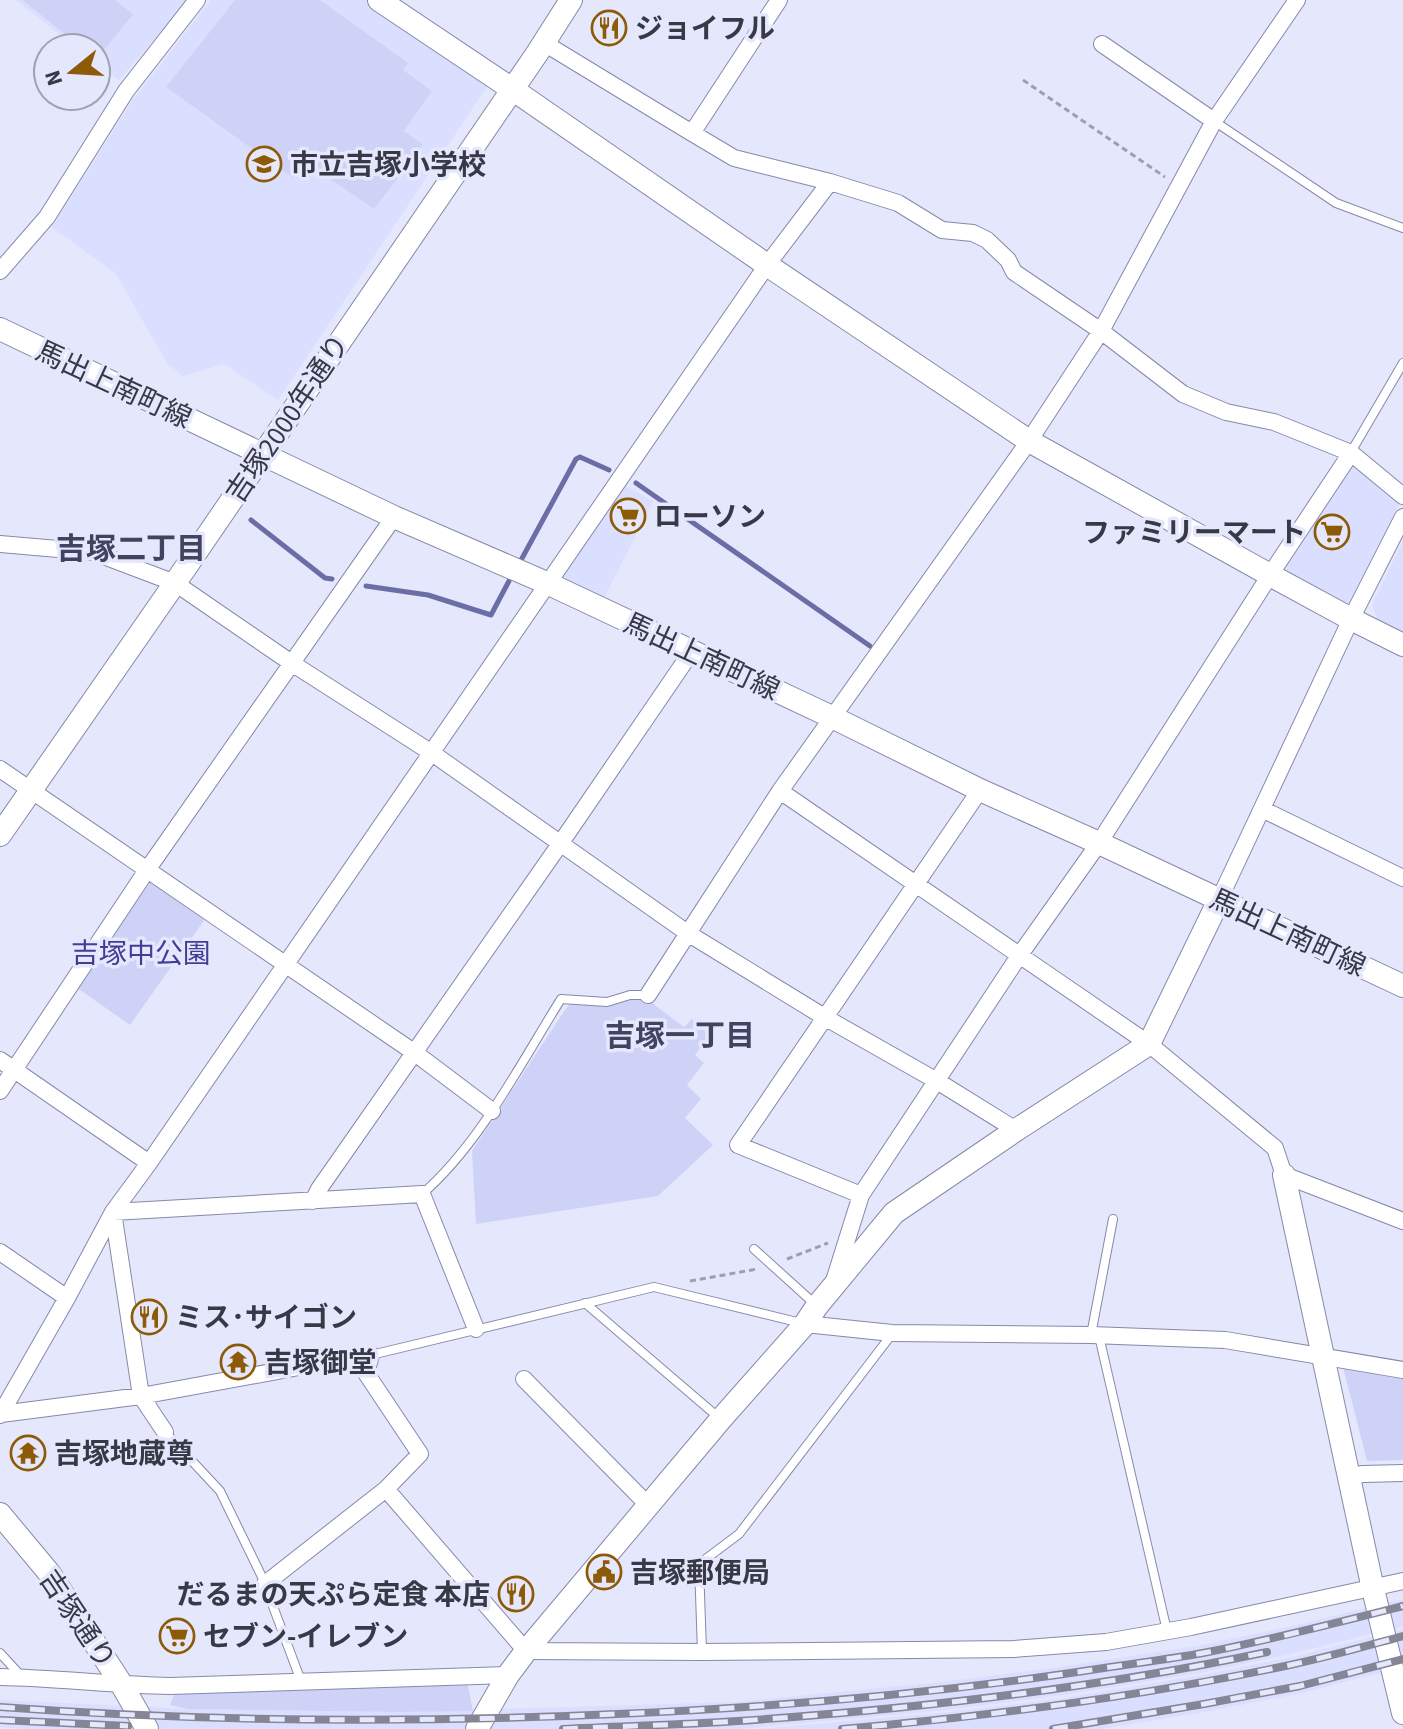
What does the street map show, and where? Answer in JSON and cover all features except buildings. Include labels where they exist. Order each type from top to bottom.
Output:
[{"type":"street","points":[[0,271],[47,217],[126,91],[197,0]]},
{"type":"street","points":[[379,0],[1029,441],[1403,645]]},
{"type":"street","name":"吉塚2000年通り","points":[[0,835],[519,93],[544,43],[571,0]]},
{"type":"street","points":[[692,133],[779,0]]},
{"type":"street","points":[[648,995],[780,791],[1029,441],[1101,331],[1214,121],[1297,0]]},
{"type":"street","points":[[544,43],[734,158],[898,203],[942,230],[973,233],[987,240],[1008,260],[1014,272],[1101,331],[1183,394],[1226,412],[1274,422],[1351,453],[1403,496]]},
{"type":"street","points":[[1102,44],[1214,121]]},
{"type":"street","points":[[0,1414],[113,1212],[767,265],[830,182]]},
{"type":"street","name":"馬出上南町線","points":[[0,329],[394,517],[549,584],[980,790],[1403,986]]},
{"type":"street","points":[[818,1307],[861,1195],[1019,956],[1099,843],[1351,453]]},
{"type":"street","points":[[0,1091],[147,870],[394,517]]},
{"type":"street","points":[[477,1729],[508,1675],[526,1651],[894,1213],[1149,1044],[1351,619],[1403,517]]},
{"type":"street","points":[[0,544],[93,552],[175,583],[293,664],[432,753],[689,934],[1016,1130]]},
{"type":"street","points":[[313,1201],[692,651]]},
{"type":"street","points":[[0,769],[415,1053],[492,1111]]},
{"type":"street","points":[[861,1195],[738,1145],[980,790]]},
{"type":"street","points":[[780,791],[1149,1044],[1275,1148],[1284,1175],[1348,1476],[1373,1589],[1400,1688],[1403,1713]]},
{"type":"street","points":[[1262,809],[1403,878]]},
{"type":"street","points":[[0,1060],[149,1163]]},
{"type":"street","points":[[1284,1175],[1403,1221]]},
{"type":"street","points":[[113,1212],[422,1194],[476,1329]]},
{"type":"street","points":[[113,1212],[141,1396],[165,1432]]},
{"type":"street","points":[[0,1252],[67,1298]]},
{"type":"street","points":[[818,1307],[892,1333],[1225,1340],[1403,1370]]},
{"type":"street","points":[[265,1584],[386,1489],[420,1454],[366,1373],[371,1355]]},
{"type":"street","points":[[0,1414],[141,1396],[299,1367]]},
{"type":"street","points":[[524,1379],[648,1505]]},
{"type":"street","points":[[1348,1476],[1403,1473]]},
{"type":"street","points":[[386,1489],[526,1651],[1014,1649],[1106,1642],[1403,1581]]},
{"type":"street","name":"吉塚通り","points":[[0,1514],[50,1574],[147,1729]]},
{"type":"street","points":[[0,1677],[170,1686],[508,1675]]},
{"type":"lane","points":[[1214,121],[1336,203],[1403,228]]},
{"type":"lane","points":[[1351,453],[1403,363]]},
{"type":"lane","points":[[422,1194],[440,1178],[492,1111],[561,999],[607,1002],[630,995],[648,995]]},
{"type":"lane","points":[[1113,1219],[1095,1336],[1167,1631]]},
{"type":"lane","points":[[754,1249],[818,1307]]},
{"type":"lane","points":[[299,1367],[371,1355],[654,1287],[818,1307]]},
{"type":"lane","points":[[585,1303],[721,1419]]},
{"type":"lane","points":[[702,1652],[699,1564],[739,1534],[892,1333]]},
{"type":"lane","points":[[165,1432],[220,1491],[265,1584],[301,1681]]},
{"type":"lane","points":[[0,1653],[22,1677]]},
{"type":"path","points":[[1023,80],[1179,187]]},
{"type":"shaded area","points":[[16,0],[188,0],[119,80],[112,75],[112,32],[57,32]]},
{"type":"shaded area","name":"市立吉塚小学校","points":[[211,0],[367,0],[488,82],[278,400],[224,364],[183,376],[167,363],[116,274],[52,227],[132,101]]},
{"type":"shaded area","points":[[1353,462],[1400,502],[1349,607],[1288,574],[1286,567]]},
{"type":"shaded area","points":[[624,485],[653,501],[602,602],[558,582]]},
{"type":"shaded area","points":[[1403,541],[1403,632],[1377,619],[1372,605]]},
{"type":"shaded area","points":[[1403,1599],[1403,1626],[1200,1673],[946,1710],[738,1729],[0,1727],[0,1700],[188,1709],[397,1712],[736,1702],[942,1682],[1197,1646]]},
{"type":"shaded area","points":[[1403,1629],[1403,1667],[1301,1693],[1100,1729],[759,1729],[950,1712],[1064,1698],[1292,1657]]},
{"type":"green space","points":[[22,0],[115,0],[133,14],[112,40],[112,32],[63,32]]},
{"type":"green space","points":[[235,0],[320,0],[408,63],[403,70],[432,91],[404,131],[423,145],[374,209],[307,163],[293,178],[166,87]]},
{"type":"green space","name":"吉塚中公園","points":[[151,881],[205,919],[130,1025],[76,987]]},
{"type":"green space","points":[[639,998],[652,1003],[684,1027],[692,1019],[710,1035],[695,1055],[704,1063],[687,1085],[701,1099],[685,1118],[713,1145],[658,1196],[476,1224],[472,1151],[565,1010],[571,1003],[606,1005]]},
{"type":"green space","points":[[1343,1367],[1403,1377],[1403,1460],[1367,1461]]},
{"type":"green space","points":[[468,1685],[473,1711],[188,1709],[170,1705],[175,1693]]},
{"type":"waterway","points":[[520,562],[576,459],[580,457],[609,470]]},
{"type":"waterway","points":[[636,483],[870,646]]},
{"type":"waterway","points":[[251,520],[325,578],[332,579]]},
{"type":"waterway","points":[[366,586],[428,595],[491,615],[509,581]]},
{"type":"railway","points":[[0,1707],[154,1716],[386,1720],[540,1717],[739,1707],[922,1692],[1166,1659],[1253,1643],[1403,1606]]},
{"type":"railway","points":[[842,1729],[1011,1711],[1179,1686],[1304,1662],[1403,1636]]},
{"type":"railway","points":[[563,1729],[738,1721],[937,1704],[1136,1677],[1267,1652]]},
{"type":"railway","points":[[1053,1729],[1300,1686],[1403,1659]]},
{"type":"railway","points":[[0,1720],[128,1726]]},
{"type":"place","name":"ジョイフル","points":[[609,28]]},
{"type":"place","name":"市立吉塚小学校","points":[[264,164]]},
{"type":"place","name":"ローソン","points":[[628,516]]},
{"type":"place","name":"ファミリーマート","points":[[1332,532]]},
{"type":"place","name":"ミス･サイゴン","points":[[149,1317]]},
{"type":"place","name":"吉塚御堂","points":[[238,1362]]},
{"type":"place","name":"吉塚地蔵尊","points":[[28,1453]]},
{"type":"place","name":"吉塚郵便局","points":[[604,1572]]},
{"type":"place","name":"だるまの天ぷら定食 本店","points":[[516,1594]]},
{"type":"place","name":"セブン-イレブン","points":[[177,1636]]},
{"type":"district","name":"吉塚二丁目","points":[[131,549]]},
{"type":"district","name":"吉塚一丁目","points":[[680,1036]]}]
